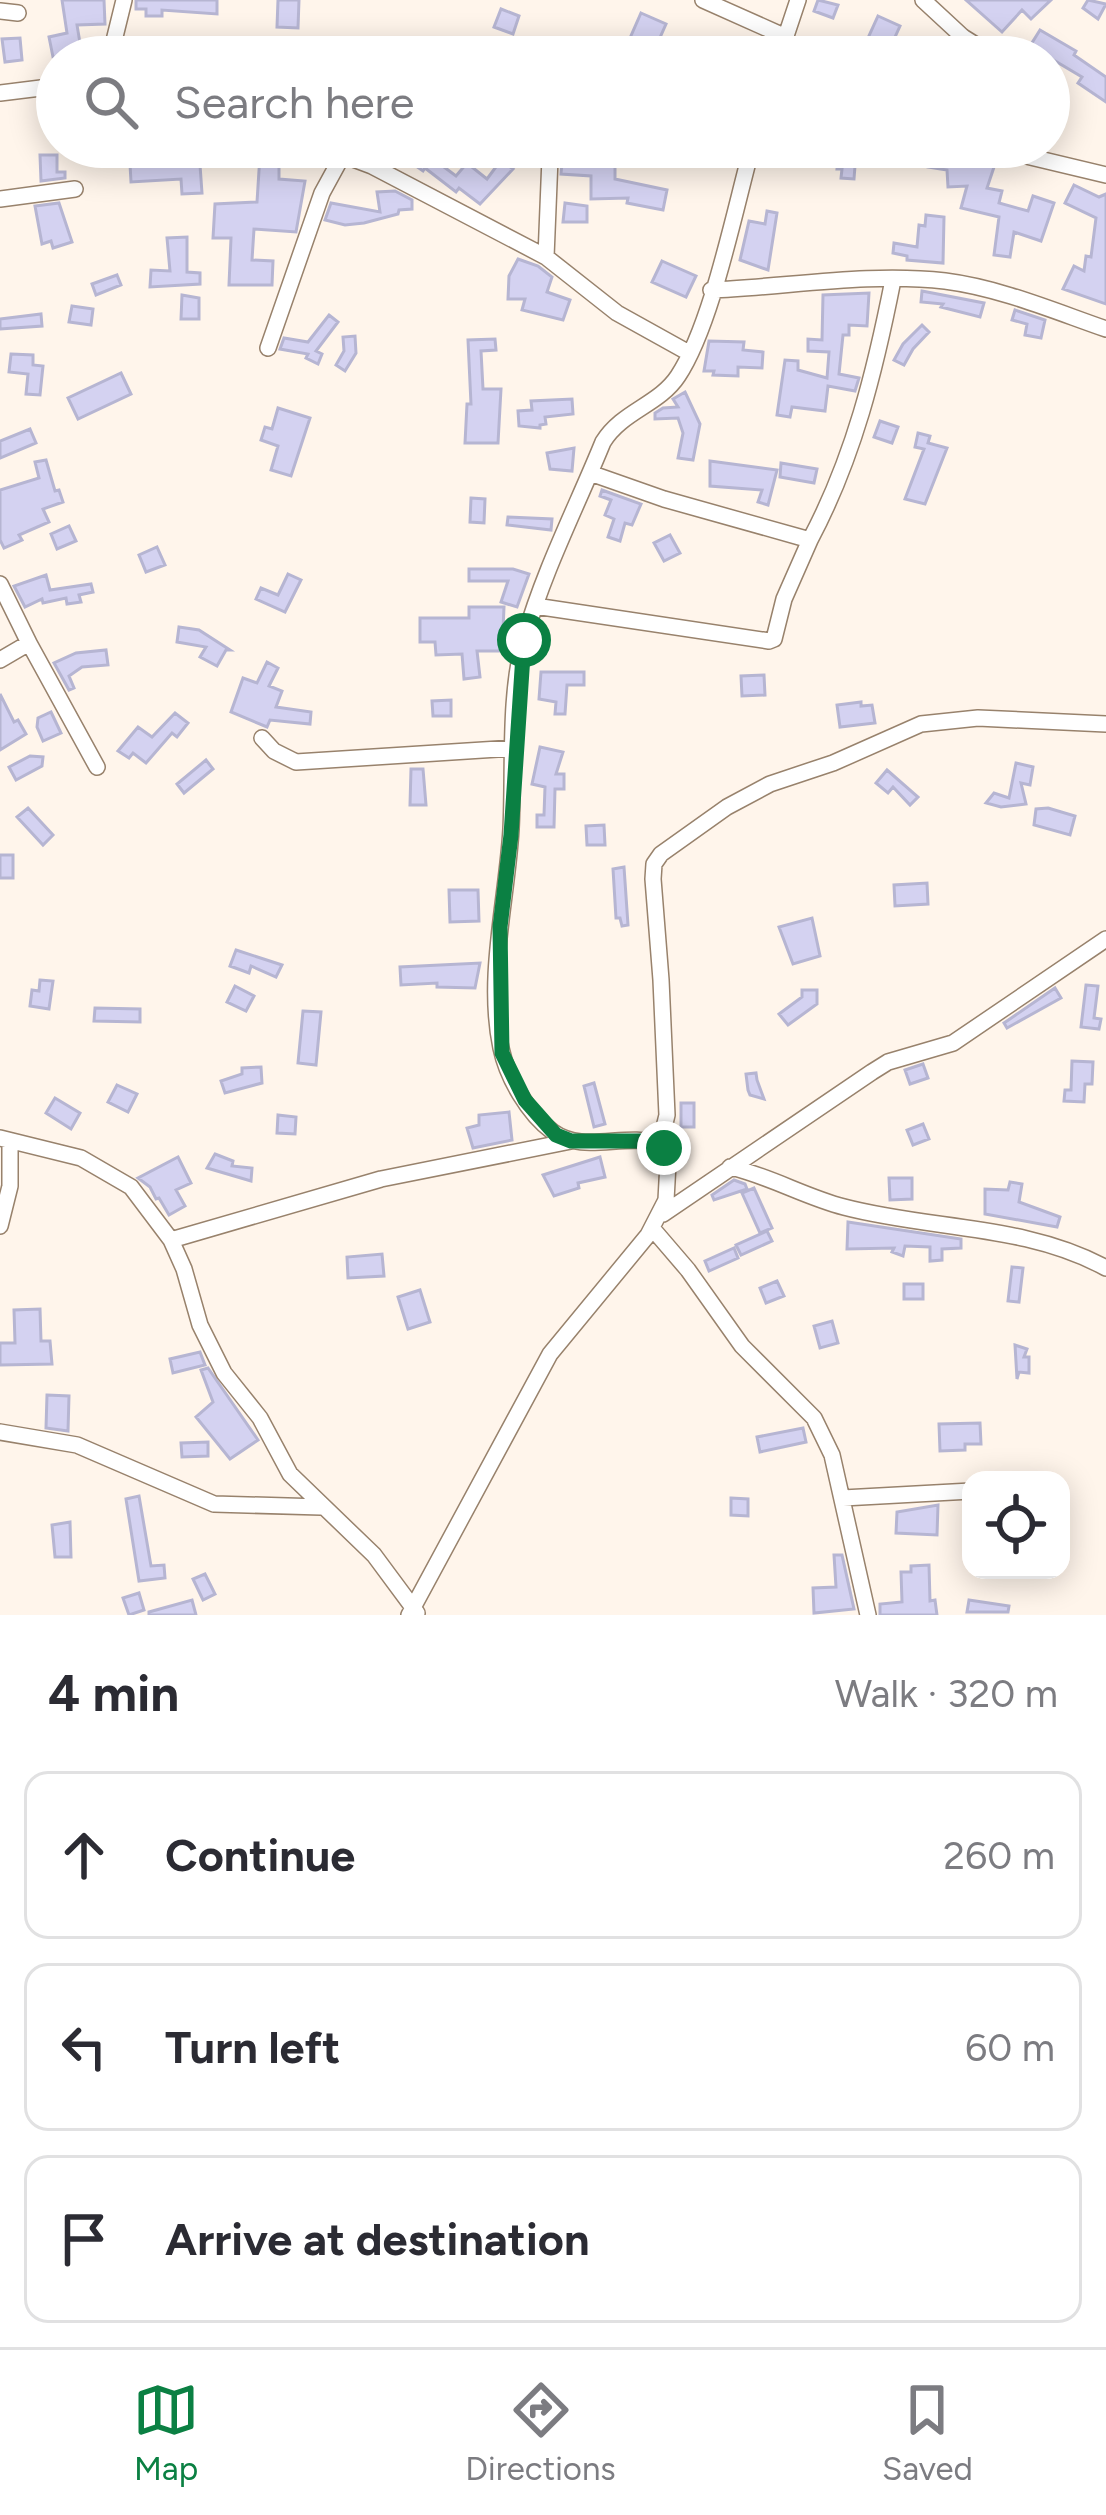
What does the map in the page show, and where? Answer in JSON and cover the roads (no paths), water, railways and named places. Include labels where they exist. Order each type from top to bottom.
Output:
[{"type":"street","points":[[115,36],[124,0]]},
{"type":"street","points":[[703,0],[782,36]]},
{"type":"street","points":[[787,36],[798,0]]},
{"type":"street","points":[[922,0],[962,36]]},
{"type":"street","points":[[0,11],[18,13]]},
{"type":"street","points":[[0,93],[36,89]]},
{"type":"street","points":[[1070,166],[1106,175]]},
{"type":"street","points":[[268,348],[322,193],[336,168]]},
{"type":"street","points":[[376,168],[546,257],[617,313],[689,353]]},
{"type":"street","points":[[546,257],[550,168]]},
{"type":"street","points":[[571,1141],[542,1123],[525,1100],[507,1069],[499,1036],[500,927],[511,835],[521,654],[536,606],[610,430],[667,389],[682,370],[746,168]]},
{"type":"street","points":[[0,199],[75,189]]},
{"type":"street","points":[[711,290],[893,280],[967,285],[1106,329]]},
{"type":"street","points":[[536,606],[774,639],[784,599],[852,448],[872,389],[893,280]]},
{"type":"street","points":[[590,473],[810,540]]},
{"type":"street","points":[[0,584],[97,767]]},
{"type":"street","points":[[0,660],[29,643]]},
{"type":"street","points":[[0,1226],[10,1186],[5,1139],[81,1158],[131,1187],[171,1240],[200,1325],[224,1373],[260,1418],[290,1474],[374,1555],[414,1613],[550,1354],[656,1222],[666,1200],[668,1162],[660,1144],[667,1115],[653,879],[654,864],[661,854],[727,807],[770,784],[833,764],[921,724],[978,718],[1106,724]]},
{"type":"street","points":[[262,738],[274,751],[296,762],[515,748]]},
{"type":"street","points":[[656,1222],[872,1072],[953,1043],[1106,939]]},
{"type":"street","points":[[171,1240],[381,1179],[571,1141],[660,1144]]},
{"type":"street","points":[[730,1167],[846,1208],[1051,1243],[1106,1268]]},
{"type":"street","points":[[656,1222],[742,1346],[814,1418],[832,1455],[868,1615]]},
{"type":"street","points":[[0,1432],[77,1445],[214,1504],[321,1507]]},
{"type":"street","points":[[843,1498],[962,1491]]}]
